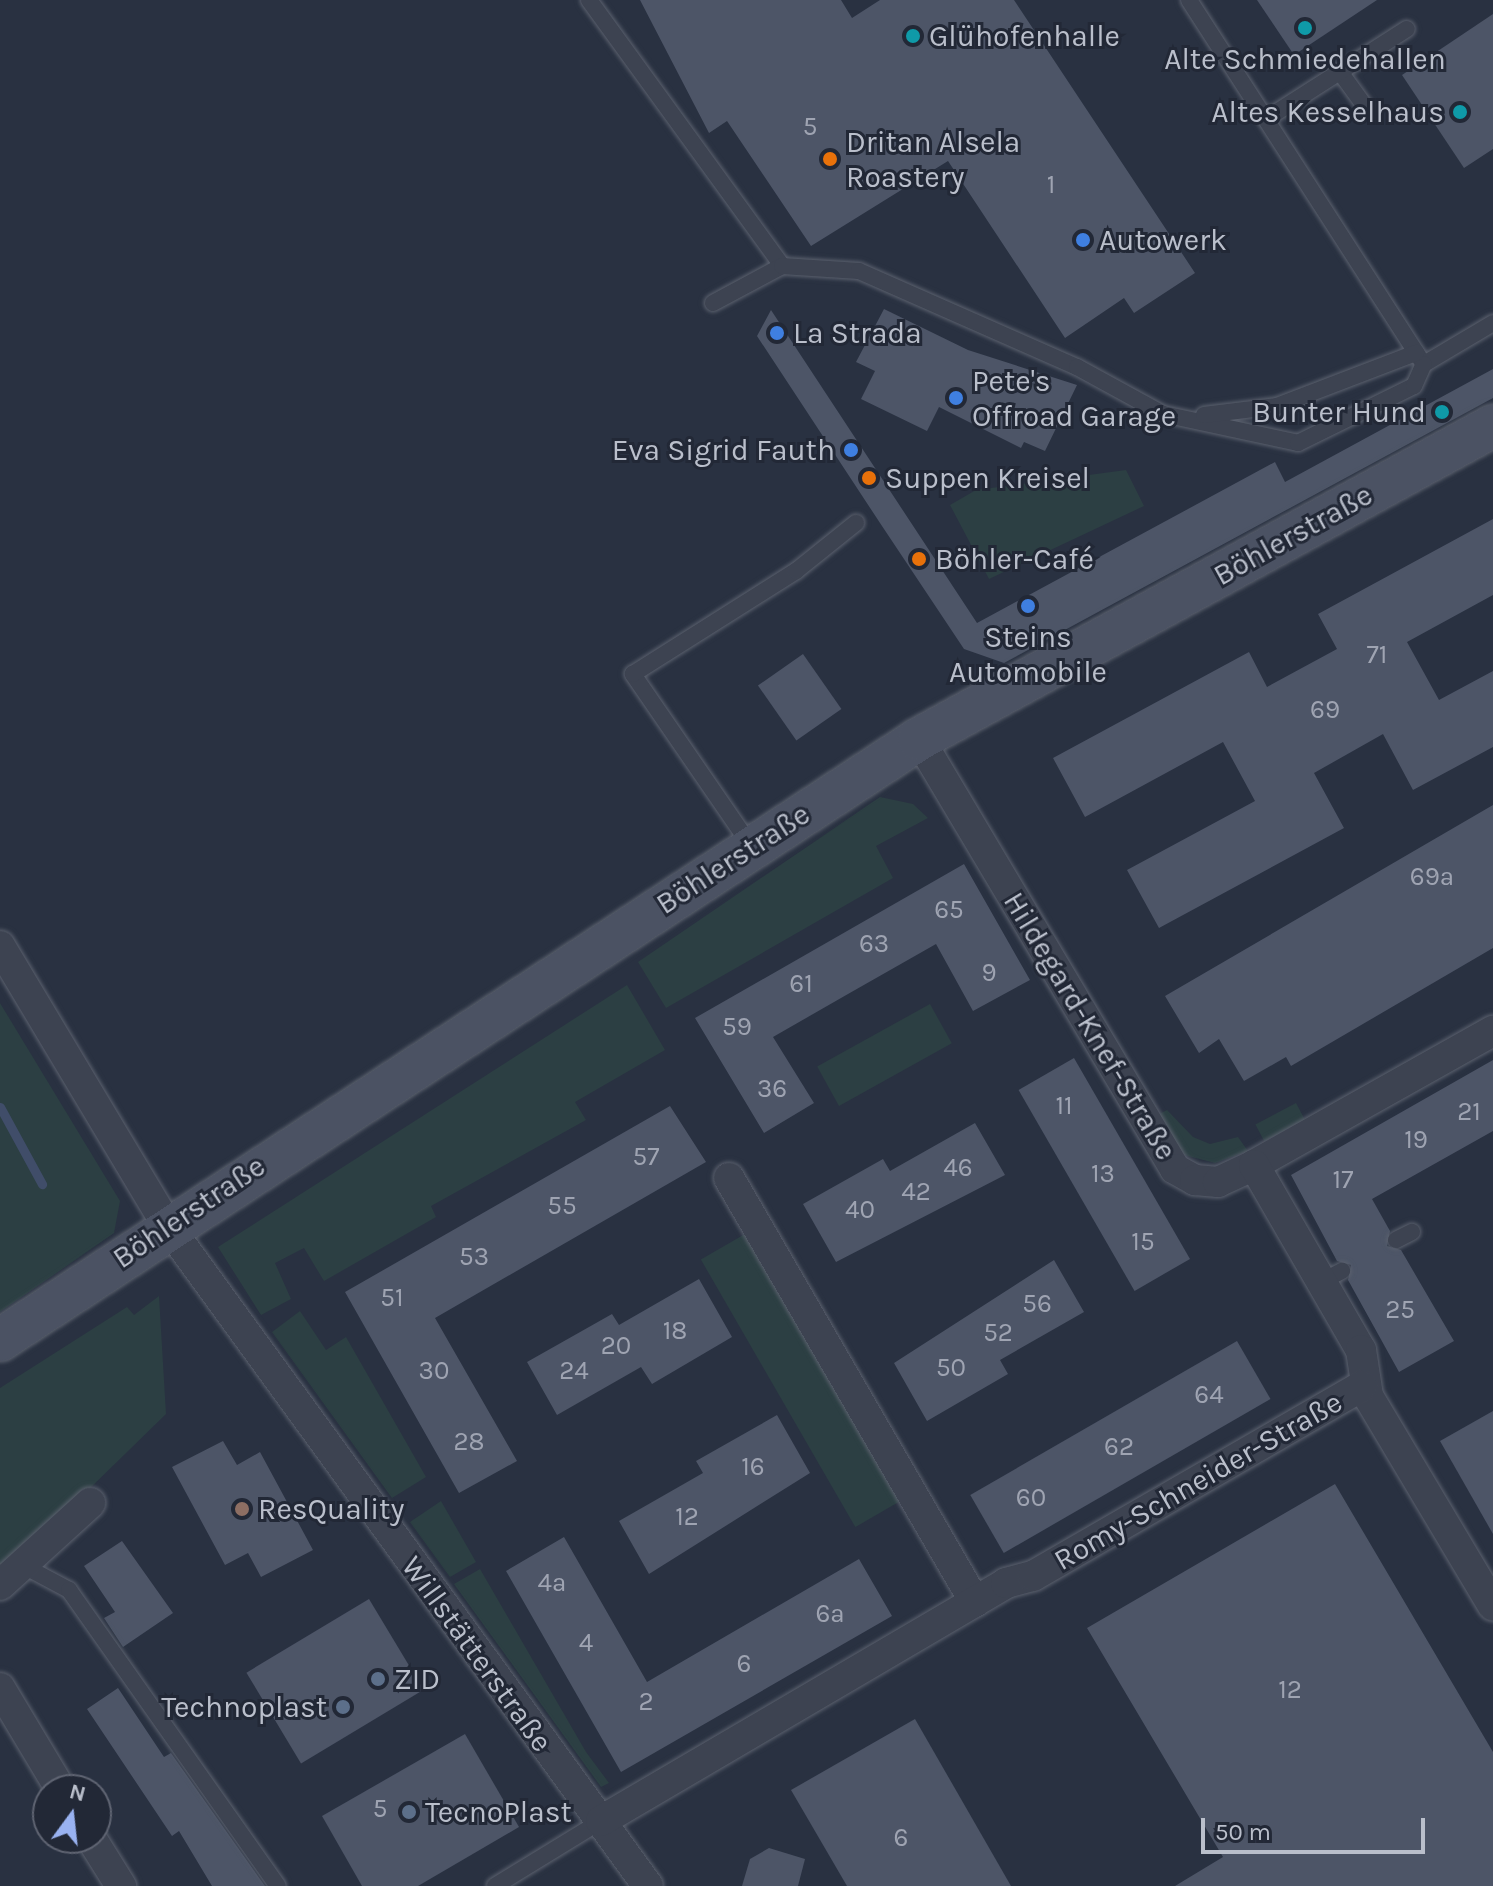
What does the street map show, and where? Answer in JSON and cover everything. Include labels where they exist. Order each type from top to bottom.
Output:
[{"type":"street","name":"Böhlerstraße","points":[[0,1340],[167,1225],[919,739],[1493,426]]},
{"type":"street","name":"Hildegard-Knef-Straße","points":[[919,739],[1175,1169],[1218,1182],[1254,1165],[1493,1031]]},
{"type":"street","name":"Willstätterstraße","points":[[0,946],[167,1225],[648,1886]]},
{"type":"street","points":[[1254,1165],[1332,1276],[1361,1350],[1362,1386]]},
{"type":"street","points":[[729,1178],[975,1602]]},
{"type":"street","name":"Romy-Schneider-Straße","points":[[601,1821],[975,1602],[1033,1576],[1362,1386],[1493,1606]]},
{"type":"street","points":[[11,1575],[90,1503]]},
{"type":"street","points":[[0,1688],[51,1774]]},
{"type":"street","points":[[101,1854],[121,1886]]},
{"type":"lane","points":[[589,0],[782,266]]},
{"type":"lane","points":[[713,303],[782,266],[859,271],[1077,367],[1163,414],[1298,443],[1414,386],[1420,358],[1189,0]]},
{"type":"lane","points":[[1266,119],[1407,29]]},
{"type":"lane","points":[[1340,72],[1364,105]]},
{"type":"lane","points":[[1163,414],[1234,416],[1420,358],[1493,323]]},
{"type":"lane","points":[[752,848],[633,674],[796,571],[856,523]]},
{"type":"lane","points":[[1396,1240],[1412,1232]]},
{"type":"lane","points":[[11,1575],[69,1590],[278,1886]]},
{"type":"lane","points":[[495,1886],[601,1821]]},
{"type":"green space","points":[[1126,470],[1144,506],[989,579],[950,505],[976,490]]},
{"type":"green space","points":[[880,797],[913,804],[928,818],[876,846],[893,878],[666,1008],[638,962]]},
{"type":"green space","points":[[627,985],[665,1050],[575,1102],[586,1120],[431,1206],[436,1217],[324,1281],[304,1248],[275,1263],[291,1299],[261,1315],[218,1247]]},
{"type":"green space","points":[[0,1003],[120,1201],[114,1233],[0,1312]]},
{"type":"green space","points":[[930,1004],[952,1043],[839,1106],[817,1067]]},
{"type":"green space","points":[[1296,1103],[1305,1120],[1264,1141],[1255,1125]]},
{"type":"green space","points":[[1167,1110],[1193,1137],[1210,1144],[1238,1137],[1248,1151],[1215,1163],[1184,1155],[1153,1117]]},
{"type":"green space","points":[[745,1234],[900,1502],[855,1527],[701,1260]]},
{"type":"green space","points":[[159,1296],[166,1414],[0,1576],[0,1388],[127,1307],[134,1315]]},
{"type":"green space","points":[[300,1311],[326,1350],[346,1337],[426,1477],[392,1498],[272,1332]]},
{"type":"green space","points":[[441,1501],[476,1562],[450,1577],[410,1522]]},
{"type":"green space","points":[[480,1569],[586,1752],[609,1783],[601,1787],[454,1584]]},
{"type":"building","points":[[640,0],[841,0],[852,18],[880,0],[1014,0],[1195,273],[1134,313],[1124,298],[1065,338],[948,161],[811,246],[727,121],[709,133]]},
{"type":"building","name":"Alte Schmiedehallen","points":[[1257,0],[1377,0],[1294,55]]},
{"type":"building","name":"Altes Kesselhaus","points":[[1493,14],[1493,149],[1464,168],[1402,75]]},
{"type":"building","points":[[884,309],[968,350],[1077,385],[1045,451],[1024,442],[1021,448],[939,407],[927,431],[861,399],[875,371],[856,362]]},
{"type":"building","points":[[771,310],[977,623],[1275,462],[1285,482],[1493,369],[1493,398],[1004,663],[964,649],[880,523],[757,336]]},
{"type":"building","points":[[1493,519],[1493,595],[1407,642],[1439,700],[1493,671],[1493,747],[1413,790],[1383,734],[1314,773],[1344,828],[1159,928],[1127,870],[1255,801],[1223,742],[1085,817],[1053,758],[1249,652],[1267,687],[1337,649],[1318,614]]},
{"type":"building","points":[[803,654],[841,709],[796,740],[758,686]]},
{"type":"building","points":[[1493,805],[1493,948],[1291,1066],[1286,1057],[1244,1081],[1219,1039],[1199,1053],[1165,996]]},
{"type":"building","points":[[964,864],[1030,980],[973,1011],[936,944],[773,1037],[814,1103],[764,1133],[695,1018]]},
{"type":"building","points":[[1074,1058],[1190,1259],[1135,1291],[1019,1090]]},
{"type":"building","points":[[1493,1060],[1493,1131],[1372,1199],[1390,1231],[1387,1246],[1401,1250],[1454,1341],[1399,1372],[1348,1280],[1351,1265],[1337,1261],[1291,1175]]},
{"type":"building","points":[[670,1106],[706,1162],[435,1318],[517,1461],[459,1493],[345,1292]]},
{"type":"building","points":[[975,1123],[1005,1175],[836,1262],[803,1204],[883,1159],[890,1171]]},
{"type":"building","points":[[1054,1260],[1084,1312],[1000,1360],[1008,1374],[927,1421],[894,1363]]},
{"type":"building","points":[[699,1279],[732,1337],[652,1384],[641,1367],[557,1415],[527,1362],[612,1314],[619,1325]]},
{"type":"building","points":[[1237,1341],[1270,1399],[1004,1553],[970,1495]]},
{"type":"building","points":[[1493,1411],[1493,1534],[1440,1441]]},
{"type":"building","points":[[777,1415],[810,1473],[649,1574],[619,1521],[703,1473],[696,1461]]},
{"type":"building","name":"ResQuality","points":[[223,1441],[237,1465],[260,1452],[313,1550],[261,1577],[248,1553],[225,1565],[172,1467]]},
{"type":"building","points":[[1335,1484],[1493,1752],[1493,1886],[1175,1886],[1223,1857],[1087,1628]]},
{"type":"building","points":[[564,1537],[647,1682],[859,1559],[892,1616],[621,1772],[506,1571]]},
{"type":"building","points":[[122,1541],[173,1613],[123,1647],[104,1618],[115,1612],[84,1566]]},
{"type":"building","points":[[369,1599],[424,1690],[301,1764],[246,1673]]},
{"type":"building","points":[[118,1688],[164,1757],[171,1753],[265,1886],[212,1886],[179,1831],[172,1836],[87,1709]]},
{"type":"building","points":[[915,1719],[1011,1886],[847,1886],[791,1790]]},
{"type":"building","points":[[465,1734],[519,1827],[418,1886],[362,1886],[322,1816]]},
{"type":"building","points":[[769,1848],[805,1859],[798,1886],[742,1886],[750,1859]]},
{"type":"waterway","points":[[0,1107],[42,1184]]},
{"type":"place","name":"Alte Schmiedehallen","points":[[1305,28]]},
{"type":"place","name":"Glühofenhalle","points":[[913,36]]},
{"type":"place","name":"Altes Kesselhaus","points":[[1460,112]]},
{"type":"place","name":"Dritan Alsela Roastery","points":[[830,159]]},
{"type":"place","name":"Autowerk","points":[[1083,240]]},
{"type":"place","name":"La Strada","points":[[777,333]]},
{"type":"place","name":"Pete's Offroad Garage","points":[[956,398]]},
{"type":"place","name":"Bunter Hund","points":[[1442,412]]},
{"type":"place","name":"Eva Sigrid Fauth","points":[[851,450]]},
{"type":"place","name":"Suppen Kreisel","points":[[869,478]]},
{"type":"place","name":"Böhler-Café","points":[[919,559]]},
{"type":"place","name":"Steins Automobile","points":[[1028,606]]},
{"type":"place","name":"ResQuality","points":[[242,1509]]},
{"type":"place","name":"ZID","points":[[378,1679]]},
{"type":"place","name":"Technoplast","points":[[343,1707]]},
{"type":"place","name":"TecnoPlast","points":[[409,1812]]}]
